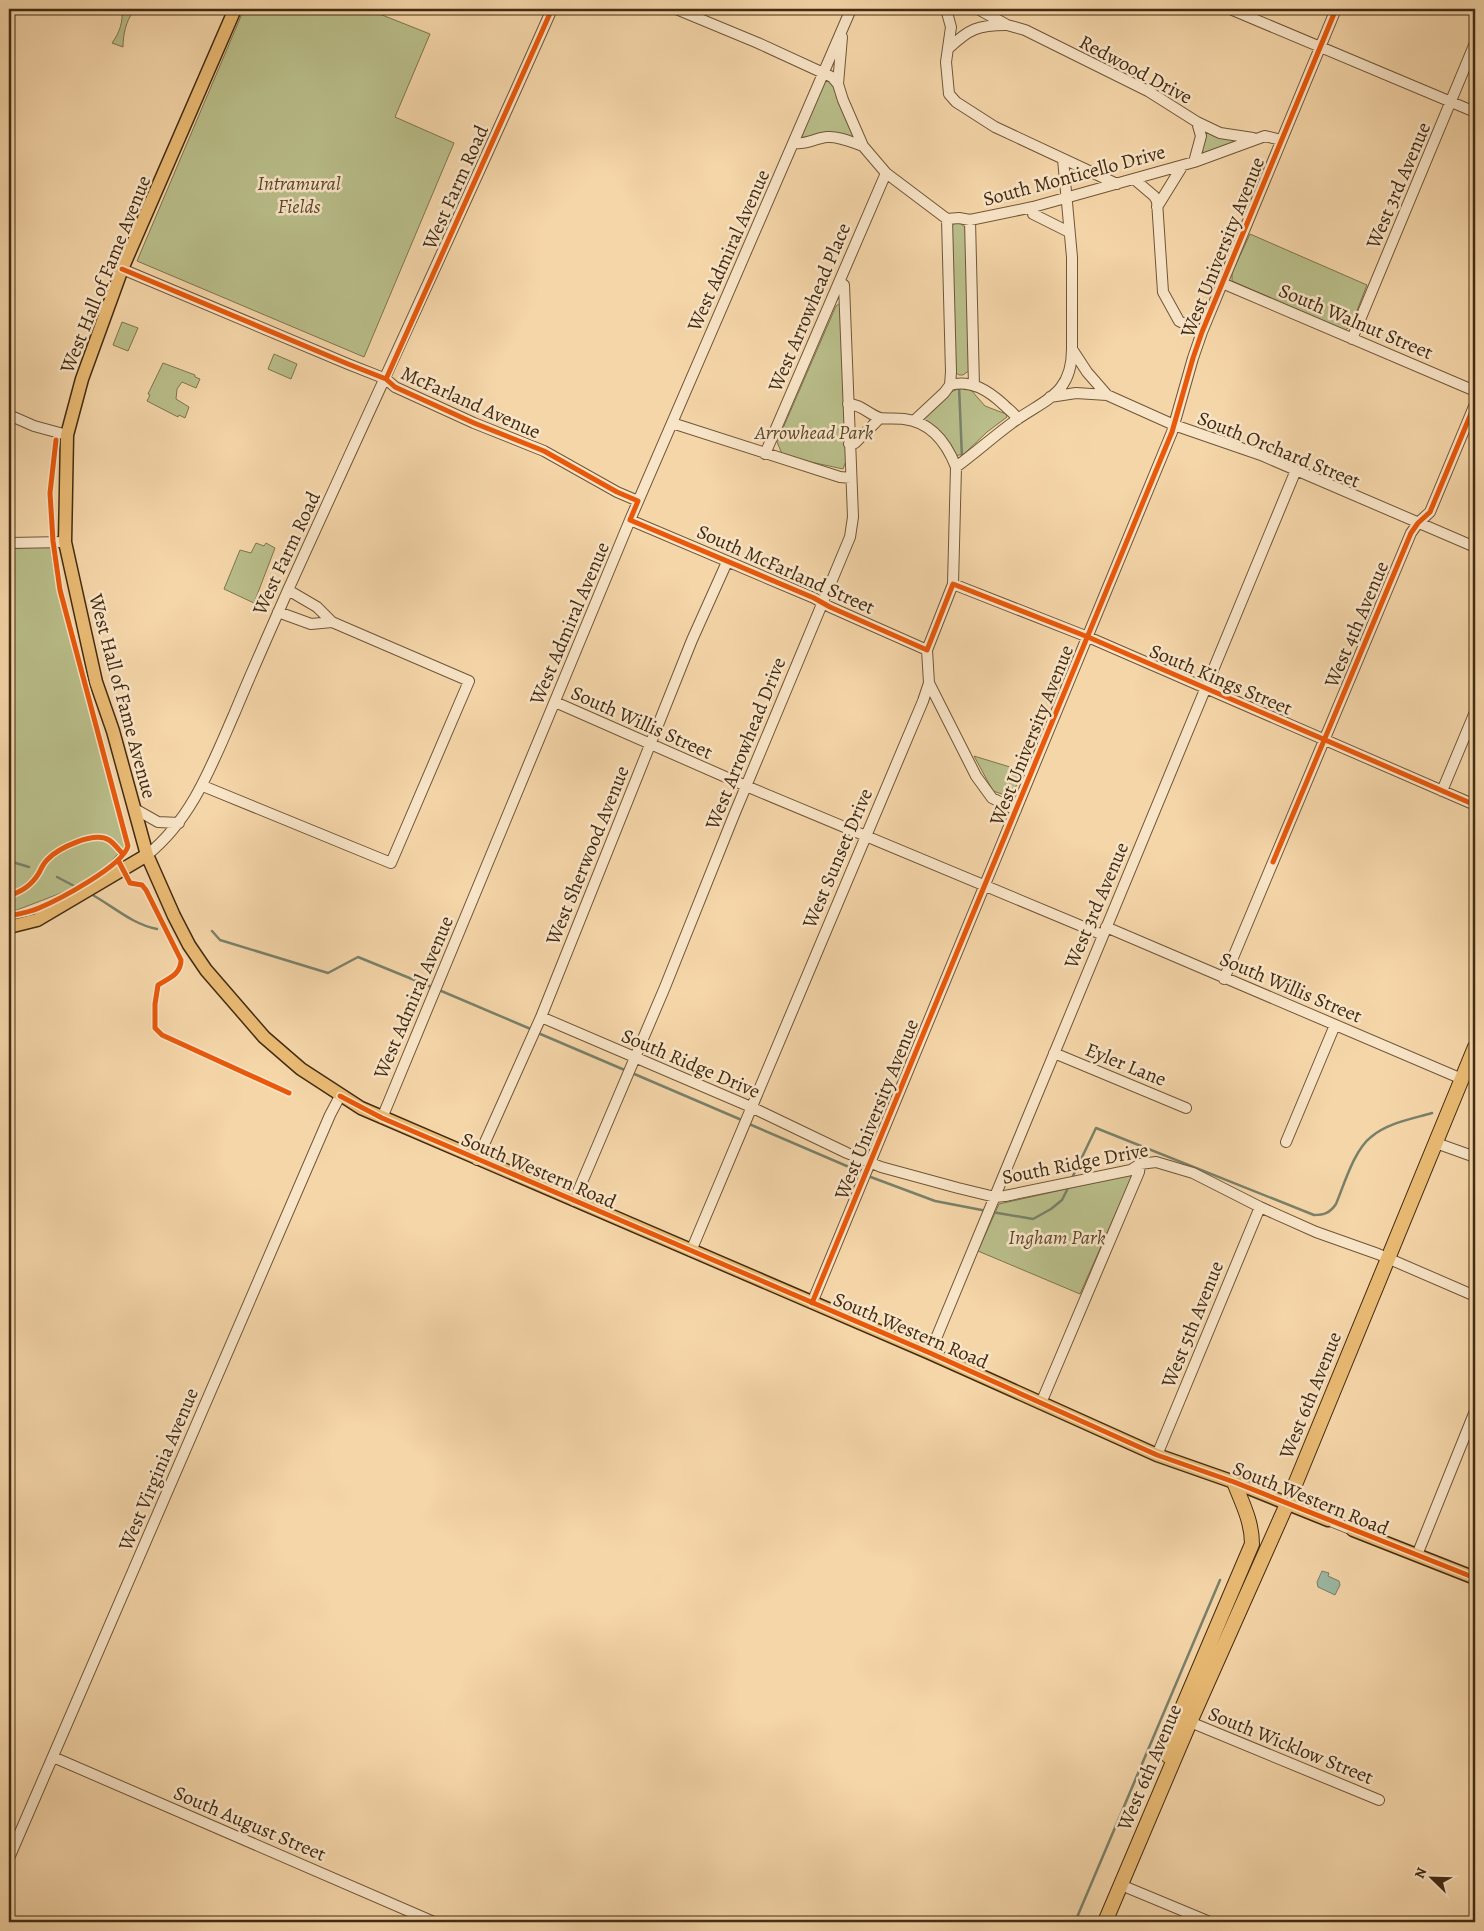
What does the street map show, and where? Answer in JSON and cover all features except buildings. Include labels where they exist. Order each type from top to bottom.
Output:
[{"type":"highway","name":"West 6th Avenue","points":[[1105,1922],[1190,1722],[1287,1504],[1475,1047]]},
{"type":"highway","points":[[1154,1807],[1178,1720],[1252,1544],[1250,1520],[1234,1482]]},
{"type":"main road","name":"West Hall of Fame Avenue","points":[[235,9],[122,269],[91,349],[68,435],[65,542],[96,682],[147,855],[174,916],[189,945],[206,970],[264,1036],[301,1069],[340,1096]]},
{"type":"main road","points":[[9,927],[37,920],[147,855]]},
{"type":"main road","name":"South Western Road","points":[[340,1096],[382,1118],[930,1353],[1157,1455],[1234,1482],[1328,1520]]},
{"type":"main road","name":"South Western Road","points":[[1353,1530],[1475,1578]]},
{"type":"street","name":"West Farm Road","points":[[147,855],[164,841],[203,786],[278,612],[386,378],[552,9]]},
{"type":"street","points":[[676,9],[824,73],[832,77],[838,84]]},
{"type":"street","points":[[824,73],[851,9]]},
{"type":"street","points":[[946,9],[951,27],[946,62],[949,94],[956,102],[989,124],[1117,184]]},
{"type":"street","name":"Redwood Drive","points":[[978,9],[1007,25],[1025,30],[1148,91],[1197,122],[1220,133],[1254,138]]},
{"type":"street","points":[[1230,9],[1475,112]]},
{"type":"street","name":"West University Avenue","points":[[812,1303],[1174,425],[1192,358],[1202,332],[1336,9]]},
{"type":"street","points":[[949,48],[962,36],[979,26],[1007,25]]},
{"type":"street","points":[[843,28],[838,84],[862,146],[886,173],[947,220],[951,372],[950,385],[944,393],[914,421],[880,418],[855,404],[848,404]]},
{"type":"street","name":"West 3rd Avenue","points":[[1352,339],[1475,44]]},
{"type":"street","name":"West Admiral Avenue","points":[[382,1118],[638,501],[824,73]]},
{"type":"street","points":[[1194,162],[1201,136],[1197,122]]},
{"type":"street","name":"South Monticello Drive","points":[[947,220],[959,218],[970,220],[1033,207],[1194,162],[1254,138],[1264,136],[1281,140]]},
{"type":"street","points":[[795,143],[800,144],[827,137],[843,139],[862,146]]},
{"type":"street","points":[[956,467],[1018,419],[1040,406],[1063,385],[1069,374],[1072,349],[1072,257],[1063,159]]},
{"type":"street","points":[[1158,207],[1183,165]]},
{"type":"street","name":"West Arrowhead Place","points":[[765,454],[886,173]]},
{"type":"street","points":[[1134,179],[1157,200],[1164,292],[1180,321],[1202,332]]},
{"type":"street","points":[[1033,207],[1032,214],[1070,232]]},
{"type":"street","points":[[970,220],[974,386]]},
{"type":"street","name":"McFarland Avenue","points":[[122,269],[348,364],[386,378],[395,388],[544,451],[617,492],[638,501]]},
{"type":"street","name":"West Arrowhead Drive","points":[[574,1201],[850,536],[853,517],[844,285],[839,282]]},
{"type":"street","name":"South Walnut Street","points":[[1222,283],[1475,391]]},
{"type":"street","name":"South Orchard Street","points":[[1072,349],[1087,372],[1106,395],[1174,425],[1261,455],[1475,547]]},
{"type":"street","points":[[950,385],[959,382],[988,391],[1014,412],[1018,419]]},
{"type":"street","points":[[1050,397],[1076,393],[1106,395]]},
{"type":"street","name":"West 4th Avenue","points":[[1224,978],[1411,533],[1418,523],[1430,512],[1475,404]]},
{"type":"street","points":[[9,415],[34,426],[68,435]]},
{"type":"street","points":[[849,444],[855,443],[880,418]]},
{"type":"street","name":"West Sunset Drive","points":[[691,1251],[929,683],[928,650],[953,584],[956,467],[949,450],[931,429],[914,421]]},
{"type":"street","points":[[672,423],[765,454],[840,477],[850,478]]},
{"type":"street","name":"West 3rd Avenue","points":[[930,1353],[1296,470]]},
{"type":"street","name":"South McFarland Street","points":[[630,520],[928,650]]},
{"type":"street","points":[[9,543],[65,542]]},
{"type":"street","name":"West Sherwood Avenue","points":[[478,1160],[539,1021],[692,640],[727,562]]},
{"type":"street","name":"South Kings Street","points":[[953,584],[1088,637],[1475,805]]},
{"type":"street","points":[[203,786],[391,862],[469,681],[332,622],[317,607],[288,590]]},
{"type":"street","points":[[278,612],[311,624],[332,622]]},
{"type":"street","points":[[929,683],[976,776],[992,798],[1016,810]]},
{"type":"street","name":"South Willis Street","points":[[554,702],[746,786],[985,886],[1224,978],[1462,1079]]},
{"type":"street","points":[[1442,791],[1475,712]]},
{"type":"street","points":[[135,809],[158,822],[179,822]]},
{"type":"street","name":"South Ridge Drive","points":[[539,1021],[635,1057],[751,1107],[869,1166],[881,1167],[995,1197],[1131,1170],[1140,1164],[1156,1162],[1192,1173],[1316,1232],[1388,1259],[1475,1296]]},
{"type":"street","points":[[1286,1142],[1335,1025]]},
{"type":"street","name":"Eyler Lane","points":[[1054,1053],[1186,1108]]},
{"type":"street","name":"West Virginia Avenue","points":[[9,1858],[330,1115],[340,1096]]},
{"type":"street","points":[[1436,1142],[1475,1157]]},
{"type":"street","points":[[1041,1403],[1135,1180],[1140,1164]]},
{"type":"street","name":"West 5th Avenue","points":[[1157,1455],[1260,1207]]},
{"type":"street","points":[[1417,1555],[1475,1411]]},
{"type":"street","name":"South Western Road","points":[[1328,1520],[1353,1530]]},
{"type":"street","name":"South Wicklow Street","points":[[1190,1722],[1379,1800]]},
{"type":"street","name":"South August Street","points":[[53,1757],[434,1922]]},
{"type":"street","points":[[1121,1885],[1210,1922]]},
{"type":"green space","points":[[122,9],[133,12],[125,28],[123,47],[112,43],[120,27]]},
{"type":"green space","name":"Intramural Fields","points":[[244,9],[367,9],[430,34],[395,117],[454,143],[364,357],[137,261]]},
{"type":"green space","points":[[824,73],[832,77],[863,146],[843,139],[795,143]]},
{"type":"green space","points":[[1197,122],[1254,139],[1194,162],[1201,136]]},
{"type":"green space","points":[[955,223],[960,223],[966,228],[970,370],[963,375],[955,372],[952,226]]},
{"type":"green space","points":[[1250,234],[1367,285],[1351,326],[1345,330],[1232,281],[1232,273]]},
{"type":"green space","name":"Arrowhead Park","points":[[840,303],[846,461],[843,469],[783,456],[777,442],[836,306]]},
{"type":"green space","points":[[122,322],[138,328],[128,351],[113,345]]},
{"type":"green space","points":[[274,354],[297,364],[291,379],[268,369]]},
{"type":"green space","points":[[163,363],[195,375],[195,377],[200,379],[196,388],[182,382],[177,389],[176,399],[189,407],[185,418],[179,415],[178,417],[147,401],[150,395],[148,394]]},
{"type":"green space","points":[[963,388],[971,390],[985,406],[1006,414],[1007,417],[987,432],[964,454],[954,456],[920,421],[945,396]]},
{"type":"green space","points":[[256,543],[264,546],[266,543],[275,548],[254,603],[224,589],[240,550],[251,553]]},
{"type":"green space","points":[[50,546],[57,588],[123,830],[125,846],[108,865],[69,890],[9,913],[9,549]]},
{"type":"green space","points":[[974,756],[1023,771],[1011,797],[993,791]]},
{"type":"green space","name":"Ingham Park","points":[[1133,1174],[1080,1294],[978,1251],[999,1204]]},
{"type":"shaded area","points":[[1322,1571],[1329,1573],[1328,1576],[1339,1581],[1340,1585],[1335,1595],[1318,1587],[1317,1582]]},
{"type":"waterway","points":[[959,386],[962,458]]},
{"type":"waterway","points":[[9,861],[29,867]]},
{"type":"waterway","points":[[57,877],[80,889]]},
{"type":"waterway","points":[[89,893],[130,919],[157,929]]},
{"type":"waterway","points":[[212,931],[220,940],[328,973],[358,957],[434,988]]},
{"type":"waterway","points":[[439,990],[533,1030]]},
{"type":"waterway","points":[[538,1033],[627,1071]]},
{"type":"waterway","points":[[632,1073],[744,1121]]},
{"type":"waterway","points":[[1470,1109],[1475,1108]]},
{"type":"waterway","points":[[1072,1178],[1096,1128],[1314,1215],[1321,1215],[1329,1211],[1336,1204],[1359,1150],[1371,1137],[1384,1128],[1432,1113]]},
{"type":"waterway","points":[[749,1124],[863,1173]]},
{"type":"waterway","points":[[868,1176],[935,1201],[987,1211]]},
{"type":"waterway","points":[[992,1212],[1033,1219],[1062,1200],[1069,1186]]},
{"type":"waterway","points":[[1075,1922],[1220,1580]]},
{"type":"cycle path","points":[[386,379],[552,9]]},
{"type":"cycle path","points":[[812,1303],[1172,432],[1202,332],[1336,9]]},
{"type":"cycle path","points":[[122,269],[386,379],[395,387],[474,423],[544,451],[617,492],[638,501],[630,520],[814,598],[927,650],[953,584],[1088,637],[1475,805]]},
{"type":"cycle path","points":[[1273,862],[1411,533],[1418,523],[1430,512],[1475,404]]},
{"type":"cycle path","points":[[9,916],[36,909],[74,890],[115,863],[124,854],[128,846],[60,590],[53,541],[50,493],[56,440]]},
{"type":"cycle path","points":[[9,896],[29,885],[52,855],[76,842],[102,838],[111,841],[123,854]]},
{"type":"cycle path","points":[[118,860],[130,883],[142,885],[146,890],[181,960],[177,972],[158,985],[155,1004],[155,1028],[162,1035],[289,1093]]},
{"type":"cycle path","points":[[340,1096],[382,1118],[930,1353],[1157,1455],[1234,1482],[1475,1578]]}]
